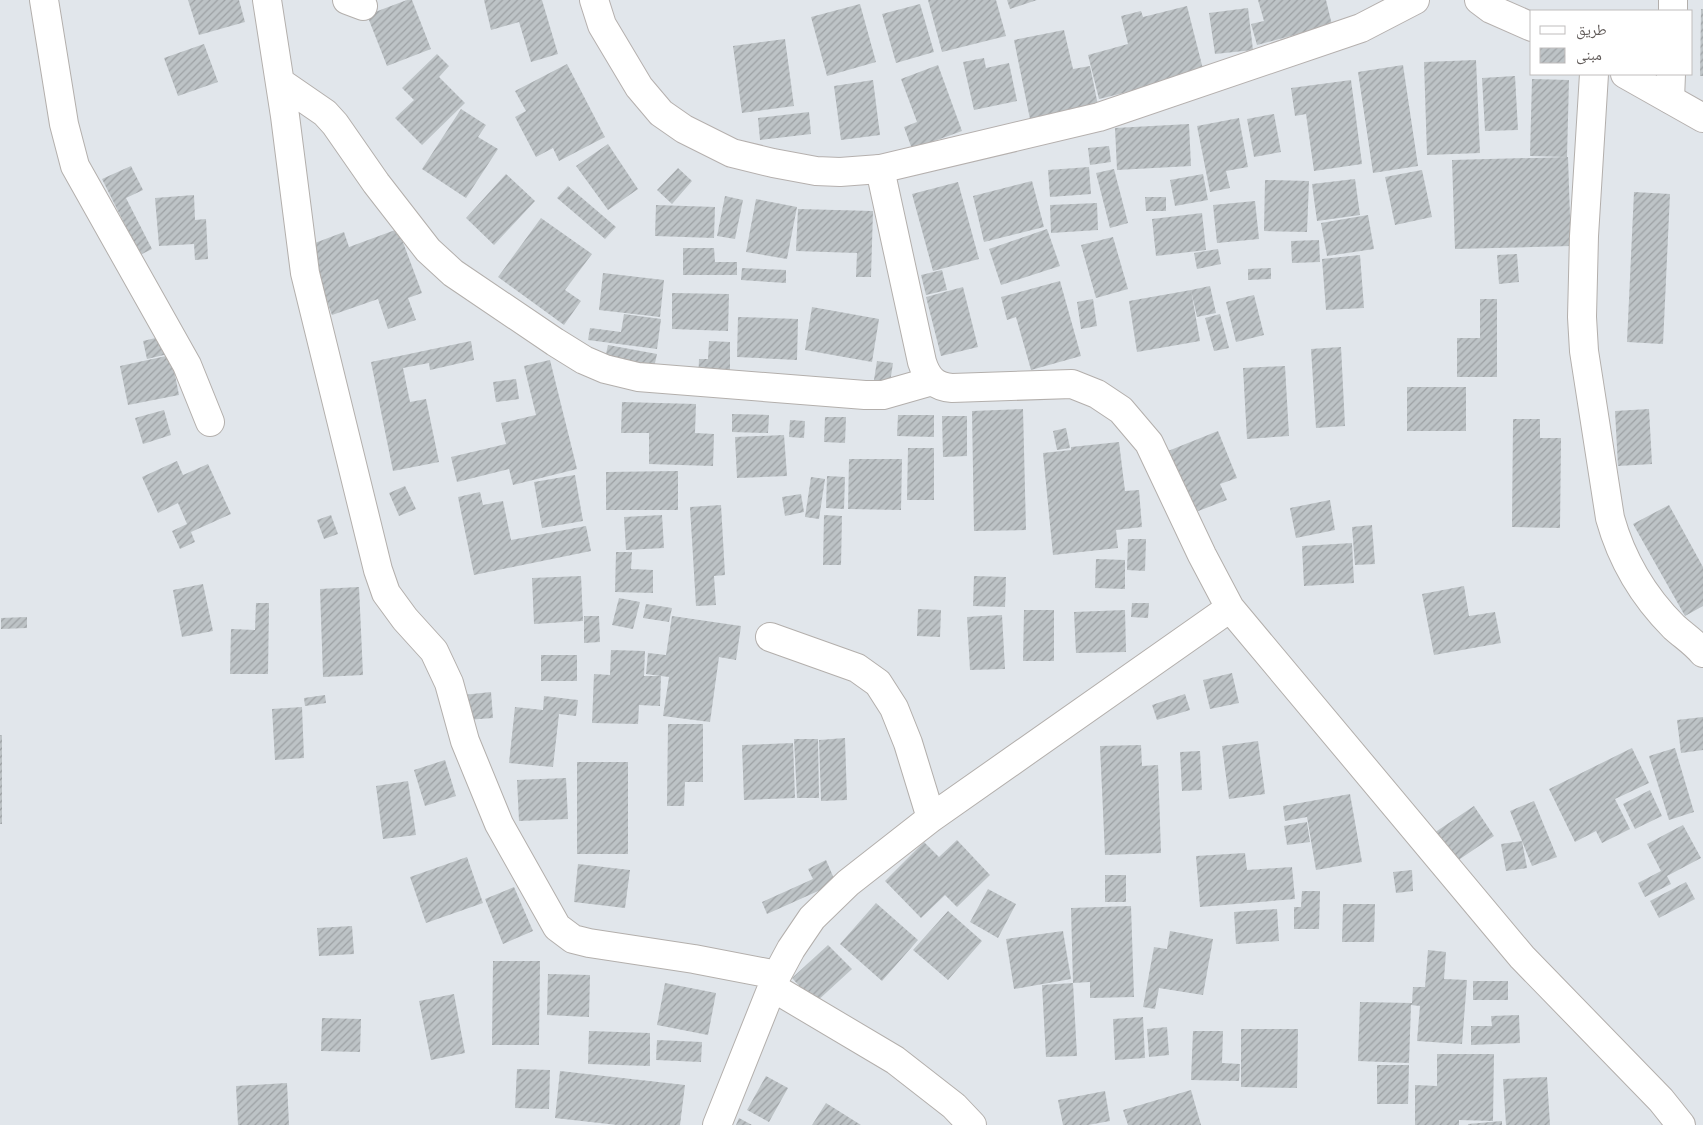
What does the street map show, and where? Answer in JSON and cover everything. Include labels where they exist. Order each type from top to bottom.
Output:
[{"type":"street","points":[[44,0],[64,124],[76,166],[187,366],[210,422]]},
{"type":"street","points":[[267,0],[280,82],[305,273],[378,570],[386,593],[405,619],[434,651],[448,683],[465,741],[499,824],[557,927],[573,939],[606,946],[694,959],[775,981],[895,1060],[954,1106],[972,1125]]},
{"type":"street","points":[[594,0],[602,25],[639,87],[661,112],[684,129],[732,153],[816,171],[840,172],[880,169],[1098,117],[1361,28],[1415,0]]},
{"type":"street","points":[[1479,0],[1492,9],[1530,26]]},
{"type":"street","points":[[1594,75],[1585,217],[1582,316],[1584,351],[1610,518],[1617,542],[1638,585],[1674,626],[1703,653]]},
{"type":"street","points":[[1629,75],[1670,86],[1703,118]]},
{"type":"street","points":[[280,82],[325,114],[335,124],[376,184],[428,250],[453,273],[584,360],[638,377],[865,395],[883,395],[932,381]]},
{"type":"street","points":[[880,169],[924,371],[932,381],[944,387],[952,388],[1072,384],[1097,394],[1121,410],[1149,443],[1202,556],[1230,608],[1522,957],[1661,1100],[1681,1125]]},
{"type":"street","points":[[717,1125],[775,981],[791,949],[812,918],[848,883],[931,818],[1230,608]]},
{"type":"street","points":[[770,637],[858,668],[878,683],[894,708],[908,743],[931,818]]},
{"type":"building","points":[[188,0],[239,0],[245,22],[199,35]]},
{"type":"building","points":[[407,0],[412,0],[431,49],[387,66],[367,15]]},
{"type":"building","points":[[484,0],[542,0],[558,54],[531,62],[519,22],[491,30]]},
{"type":"building","points":[[928,0],[996,0],[1006,36],[942,52]]},
{"type":"building","points":[[1007,0],[1037,0],[1010,9]]},
{"type":"building","points":[[1258,0],[1326,0],[1332,25],[1257,45],[1251,24],[1264,21]]},
{"type":"building","points":[[860,4],[876,62],[827,76],[811,17]]},
{"type":"building","points":[[920,4],[934,52],[896,63],[882,14]]},
{"type":"building","points":[[1187,6],[1204,73],[1099,99],[1088,55],[1128,44],[1121,16],[1141,11],[1143,17]]},
{"type":"building","points":[[1248,8],[1253,50],[1215,54],[1209,13]]},
{"type":"building","points":[[1701,9],[1703,9],[1703,76],[1700,76]]},
{"type":"building","points":[[1064,30],[1073,69],[1090,66],[1100,115],[1032,129],[1014,40]]},
{"type":"building","points":[[785,39],[794,106],[742,113],[733,46]]},
{"type":"building","points":[[204,44],[218,82],[178,96],[164,58]]},
{"type":"building","points":[[437,54],[449,66],[439,77],[465,103],[422,145],[395,118],[414,100],[402,88]]},
{"type":"building","points":[[984,58],[986,68],[1009,63],[1017,101],[974,110],[963,62]]},
{"type":"building","points":[[1476,60],[1480,153],[1427,155],[1424,62]]},
{"type":"building","points":[[567,64],[605,137],[559,161],[553,148],[536,157],[515,117],[526,111],[515,91]]},
{"type":"building","points":[[938,65],[962,131],[912,149],[904,127],[917,122],[901,79]]},
{"type":"building","points":[[1403,65],[1418,166],[1373,173],[1358,72]]},
{"type":"building","points":[[1515,76],[1518,130],[1485,131],[1482,78]]},
{"type":"building","points":[[1532,79],[1569,80],[1567,157],[1530,156]]},
{"type":"building","points":[[873,80],[880,135],[841,140],[834,86]]},
{"type":"building","points":[[1351,80],[1362,164],[1314,171],[1306,114],[1295,116],[1291,88]]},
{"type":"building","points":[[461,109],[486,125],[478,137],[498,149],[466,198],[422,169]]},
{"type":"building","points":[[809,112],[811,134],[760,140],[758,118]]},
{"type":"building","points":[[1274,114],[1281,152],[1254,157],[1247,119]]},
{"type":"building","points":[[1239,118],[1248,167],[1226,171],[1230,188],[1210,192],[1197,126]]},
{"type":"building","points":[[1189,124],[1191,166],[1117,170],[1115,128]]},
{"type":"building","points":[[608,144],[638,189],[608,210],[576,166]]},
{"type":"building","points":[[1109,146],[1111,162],[1090,165],[1088,148]]},
{"type":"building","points":[[1568,157],[1571,246],[1455,249],[1452,160]]},
{"type":"building","points":[[131,166],[143,190],[126,198],[152,249],[140,255],[102,179]]},
{"type":"building","points":[[1089,167],[1091,194],[1050,197],[1048,170]]},
{"type":"building","points":[[678,168],[692,181],[672,204],[657,190]]},
{"type":"building","points":[[1114,169],[1128,223],[1110,228],[1096,173]]},
{"type":"building","points":[[1422,170],[1432,217],[1395,225],[1385,177]]},
{"type":"building","points":[[506,174],[535,201],[494,245],[466,218]]},
{"type":"building","points":[[1203,174],[1208,200],[1175,206],[1170,180]]},
{"type":"building","points":[[1355,179],[1360,215],[1317,221],[1312,184]]},
{"type":"building","points":[[1265,180],[1309,181],[1307,232],[1264,231]]},
{"type":"building","points":[[1032,181],[1044,227],[984,242],[973,196]]},
{"type":"building","points":[[958,182],[979,259],[933,271],[912,194]]},
{"type":"building","points":[[568,186],[616,227],[605,239],[557,198]]},
{"type":"building","points":[[1634,192],[1670,194],[1663,344],[1627,342]]},
{"type":"building","points":[[194,195],[195,220],[206,219],[208,259],[195,260],[194,244],[159,246],[155,198]]},
{"type":"building","points":[[725,196],[743,200],[735,239],[717,236]]},
{"type":"building","points":[[1145,197],[1166,197],[1166,211],[1146,211]]},
{"type":"building","points":[[756,199],[797,207],[787,259],[746,252]]},
{"type":"building","points":[[1255,201],[1259,239],[1217,243],[1213,205]]},
{"type":"building","points":[[1097,203],[1098,230],[1051,233],[1050,205]]},
{"type":"building","points":[[656,205],[715,207],[714,238],[655,236]]},
{"type":"building","points":[[798,209],[873,211],[871,277],[856,277],[857,253],[796,251]]},
{"type":"building","points":[[1202,213],[1206,250],[1156,256],[1152,219]]},
{"type":"building","points":[[1368,215],[1374,249],[1327,256],[1321,223]]},
{"type":"building","points":[[541,218],[592,254],[565,290],[581,301],[564,325],[498,277]]},
{"type":"building","points":[[398,229],[422,293],[408,298],[416,320],[388,329],[378,299],[332,315],[307,246],[344,232],[349,247]]},
{"type":"building","points":[[1047,229],[1060,266],[1001,285],[989,249]]},
{"type":"building","points":[[1113,237],[1128,289],[1096,298],[1081,245]]},
{"type":"building","points":[[1319,240],[1320,262],[1292,263],[1291,241]]},
{"type":"building","points":[[683,248],[714,248],[715,262],[737,262],[737,275],[683,275]]},
{"type":"building","points":[[1218,249],[1221,264],[1197,269],[1194,253]]},
{"type":"building","points":[[1517,254],[1519,282],[1499,284],[1497,255]]},
{"type":"building","points":[[1360,255],[1364,308],[1326,310],[1322,259]]},
{"type":"building","points":[[742,268],[786,270],[786,283],[741,280]]},
{"type":"building","points":[[1271,268],[1271,279],[1248,280],[1248,269]]},
{"type":"building","points":[[942,270],[947,290],[926,295],[921,275]]},
{"type":"building","points":[[603,273],[664,280],[660,317],[599,310]]},
{"type":"building","points":[[1060,281],[1081,356],[1031,370],[1016,317],[1007,320],[1001,297]]},
{"type":"building","points":[[1210,286],[1216,313],[1197,317],[1191,290]]},
{"type":"building","points":[[963,287],[978,347],[941,356],[926,297]]},
{"type":"building","points":[[1191,290],[1200,341],[1137,352],[1129,301]]},
{"type":"building","points":[[672,293],[729,294],[728,331],[672,329]]},
{"type":"building","points":[[1254,295],[1264,335],[1236,342],[1226,302]]},
{"type":"building","points":[[1093,299],[1097,326],[1081,329],[1077,302]]},
{"type":"building","points":[[1480,299],[1497,299],[1497,377],[1457,377],[1457,338],[1480,338]]},
{"type":"building","points":[[812,307],[879,319],[872,362],[805,350]]},
{"type":"building","points":[[624,314],[661,319],[657,349],[588,340],[590,328],[621,332]]},
{"type":"building","points":[[1220,314],[1229,348],[1214,351],[1205,318]]},
{"type":"building","points":[[738,317],[798,319],[797,360],[737,357]]},
{"type":"building","points":[[164,336],[168,354],[147,359],[143,341]]},
{"type":"building","points":[[471,341],[474,360],[430,370],[429,363],[403,368],[410,402],[426,399],[439,462],[393,471],[371,362]]},
{"type":"building","points":[[709,341],[730,342],[730,382],[698,382],[699,359],[708,359]]},
{"type":"building","points":[[608,345],[657,354],[653,372],[604,363]]},
{"type":"building","points":[[1341,347],[1345,426],[1316,428],[1311,349]]},
{"type":"building","points":[[171,355],[179,395],[128,405],[120,366]]},
{"type":"building","points":[[550,360],[577,469],[513,485],[509,469],[457,482],[451,457],[506,444],[501,423],[536,415],[524,366]]},
{"type":"building","points":[[877,361],[893,363],[889,389],[873,386]]},
{"type":"building","points":[[1285,366],[1289,436],[1247,439],[1243,368]]},
{"type":"building","points":[[516,379],[519,399],[496,402],[493,382]]},
{"type":"building","points":[[1407,387],[1466,387],[1466,431],[1407,431]]},
{"type":"building","points":[[622,402],[696,404],[695,433],[714,434],[713,466],[649,464],[649,433],[621,433]]},
{"type":"building","points":[[1023,409],[1026,530],[974,531],[972,411]]},
{"type":"building","points":[[1649,409],[1652,464],[1618,466],[1615,411]]},
{"type":"building","points":[[164,410],[171,435],[143,444],[135,418]]},
{"type":"building","points":[[732,414],[769,415],[768,433],[732,432]]},
{"type":"building","points":[[898,415],[934,415],[934,437],[897,436]]},
{"type":"building","points":[[942,416],[967,416],[967,456],[943,457]]},
{"type":"building","points":[[825,417],[846,417],[845,443],[824,442]]},
{"type":"building","points":[[1513,419],[1540,419],[1540,438],[1561,438],[1560,528],[1512,527]]},
{"type":"building","points":[[790,420],[805,421],[804,438],[789,437]]},
{"type":"building","points":[[1066,428],[1070,448],[1057,450],[1053,431]]},
{"type":"building","points":[[1218,431],[1237,478],[1220,484],[1227,500],[1193,513],[1168,451]]},
{"type":"building","points":[[784,435],[787,476],[737,478],[735,437]]},
{"type":"building","points":[[1119,442],[1125,491],[1139,490],[1142,527],[1116,530],[1118,548],[1053,555],[1043,453],[1071,450],[1071,447]]},
{"type":"building","points":[[908,448],[934,448],[934,500],[907,500]]},
{"type":"building","points":[[849,459],[902,459],[901,510],[848,509]]},
{"type":"building","points":[[177,461],[183,475],[208,464],[231,514],[191,532],[195,542],[180,549],[172,531],[187,524],[178,503],[158,513],[142,477]]},
{"type":"building","points":[[678,471],[678,510],[606,510],[606,472]]},
{"type":"building","points":[[575,475],[583,521],[542,528],[534,482]]},
{"type":"building","points":[[827,476],[845,477],[844,509],[826,508]]},
{"type":"building","points":[[811,477],[825,479],[819,519],[805,517]]},
{"type":"building","points":[[405,486],[416,509],[399,516],[389,493]]},
{"type":"building","points":[[480,492],[483,505],[503,501],[511,540],[586,526],[591,551],[474,575],[458,497]]},
{"type":"building","points":[[801,494],[804,512],[785,516],[782,497]]},
{"type":"building","points":[[1330,500],[1335,530],[1296,538],[1290,508]]},
{"type":"building","points":[[721,505],[725,575],[714,576],[716,605],[696,606],[690,507]]},
{"type":"building","points":[[1669,505],[1703,567],[1703,606],[1685,616],[1633,524]]},
{"type":"building","points":[[331,515],[338,534],[324,539],[317,520]]},
{"type":"building","points":[[662,515],[664,548],[626,550],[624,517]]},
{"type":"building","points":[[824,515],[842,516],[841,565],[823,565]]},
{"type":"building","points":[[1372,525],[1375,564],[1355,565],[1352,527]]},
{"type":"building","points":[[1128,539],[1146,539],[1145,571],[1127,570]]},
{"type":"building","points":[[1352,543],[1354,583],[1304,586],[1302,546]]},
{"type":"building","points":[[616,552],[632,552],[631,569],[653,570],[653,593],[615,592]]},
{"type":"building","points":[[1096,559],[1125,560],[1125,589],[1095,588]]},
{"type":"building","points":[[581,576],[583,621],[534,624],[532,578]]},
{"type":"building","points":[[974,576],[1006,577],[1005,607],[973,606]]},
{"type":"building","points":[[203,584],[213,631],[182,637],[173,590]]},
{"type":"building","points":[[1464,586],[1469,616],[1495,612],[1501,643],[1434,655],[1422,594]]},
{"type":"building","points":[[359,587],[363,675],[323,677],[320,589]]},
{"type":"building","points":[[619,598],[640,602],[633,629],[612,625]]},
{"type":"building","points":[[256,603],[269,603],[268,674],[230,674],[231,629],[255,630]]},
{"type":"building","points":[[1132,603],[1149,603],[1148,618],[1131,617]]},
{"type":"building","points":[[646,604],[672,608],[669,622],[643,618]]},
{"type":"building","points":[[918,609],[941,610],[940,637],[917,636]]},
{"type":"building","points":[[1024,610],[1054,610],[1054,661],[1023,661]]},
{"type":"building","points":[[1125,610],[1126,652],[1076,653],[1074,612]]},
{"type":"building","points":[[1002,615],[1005,669],[970,670],[967,617]]},
{"type":"building","points":[[584,616],[599,616],[600,642],[584,643]]},
{"type":"building","points":[[672,616],[741,626],[736,660],[719,657],[710,722],[663,716],[669,677],[646,674],[648,653],[666,655]]},
{"type":"building","points":[[27,617],[27,628],[1,629],[1,618]]},
{"type":"building","points":[[611,650],[645,651],[644,676],[661,676],[660,706],[639,705],[638,724],[592,723],[594,674],[610,675]]},
{"type":"building","points":[[541,655],[577,655],[577,681],[541,681]]},
{"type":"building","points":[[1232,673],[1239,703],[1210,709],[1203,680]]},
{"type":"building","points":[[491,692],[493,718],[466,720],[463,695]]},
{"type":"building","points":[[1185,694],[1190,710],[1157,720],[1152,705]]},
{"type":"building","points":[[325,695],[326,703],[305,706],[304,698]]},
{"type":"building","points":[[544,696],[578,700],[576,716],[559,714],[553,767],[509,763],[515,707],[543,710]]},
{"type":"building","points":[[302,707],[304,758],[275,760],[272,709]]},
{"type":"building","points":[[1703,717],[1703,750],[1681,753],[1677,720]]},
{"type":"building","points":[[668,724],[703,724],[703,782],[685,782],[684,806],[667,806]]},
{"type":"building","points":[[0,735],[2,735],[2,824],[0,824]]},
{"type":"building","points":[[845,738],[847,800],[821,801],[819,740]]},
{"type":"building","points":[[794,739],[818,739],[819,798],[797,798]]},
{"type":"building","points":[[1258,741],[1265,794],[1229,799],[1222,746]]},
{"type":"building","points":[[793,743],[795,798],[744,800],[742,745]]},
{"type":"building","points":[[1141,745],[1142,766],[1158,765],[1161,853],[1105,855],[1100,746]]},
{"type":"building","points":[[1632,748],[1649,783],[1615,799],[1630,829],[1602,843],[1596,831],[1575,842],[1549,789]]},
{"type":"building","points":[[1675,748],[1694,812],[1669,820],[1649,756]]},
{"type":"building","points":[[1200,751],[1202,790],[1182,791],[1180,752]]},
{"type":"building","points":[[445,760],[456,796],[425,806],[414,770]]},
{"type":"building","points":[[577,762],[628,762],[628,854],[577,854]]},
{"type":"building","points":[[566,778],[568,819],[519,821],[517,780]]},
{"type":"building","points":[[408,781],[416,835],[383,839],[376,786]]},
{"type":"building","points":[[1650,790],[1662,816],[1635,829],[1623,804]]},
{"type":"building","points":[[1350,794],[1362,862],[1316,870],[1307,817],[1285,821],[1283,806]]},
{"type":"building","points":[[1534,801],[1557,857],[1532,866],[1510,811]]},
{"type":"building","points":[[1474,806],[1494,836],[1451,865],[1431,835]]},
{"type":"building","points":[[1307,822],[1310,842],[1287,845],[1284,826]]},
{"type":"building","points":[[1683,825],[1701,858],[1667,876],[1671,884],[1645,897],[1638,883],[1661,871],[1647,844]]},
{"type":"building","points":[[957,840],[990,875],[957,907],[945,895],[921,918],[885,881],[924,842],[939,857]]},
{"type":"building","points":[[1522,841],[1527,868],[1506,871],[1501,844]]},
{"type":"building","points":[[1245,853],[1247,870],[1292,867],[1295,899],[1200,907],[1196,856]]},
{"type":"building","points":[[467,857],[483,903],[426,923],[410,877]]},
{"type":"building","points":[[826,860],[836,883],[767,914],[762,902],[813,879],[808,869]]},
{"type":"building","points":[[578,864],[630,870],[625,908],[574,902]]},
{"type":"building","points":[[1412,870],[1413,891],[1396,893],[1393,872]]},
{"type":"building","points":[[1105,875],[1126,875],[1126,902],[1105,902]]},
{"type":"building","points":[[1686,882],[1695,899],[1659,918],[1650,901]]},
{"type":"building","points":[[514,887],[533,931],[503,944],[485,899]]},
{"type":"building","points":[[988,889],[1016,904],[998,938],[970,922]]},
{"type":"building","points":[[1302,891],[1320,891],[1319,929],[1294,929],[1294,907],[1301,907]]},
{"type":"building","points":[[876,903],[918,940],[882,981],[840,944]]},
{"type":"building","points":[[1343,904],[1375,904],[1374,942],[1342,942]]},
{"type":"building","points":[[1131,906],[1134,997],[1090,998],[1090,982],[1073,983],[1071,908]]},
{"type":"building","points":[[1277,909],[1279,941],[1236,944],[1234,912]]},
{"type":"building","points":[[948,911],[982,941],[948,980],[913,950]]},
{"type":"building","points":[[352,926],[354,954],[319,956],[317,928]]},
{"type":"building","points":[[1063,931],[1071,979],[1014,989],[1006,939]]},
{"type":"building","points":[[1170,931],[1213,939],[1203,995],[1159,988],[1155,1009],[1143,1007],[1154,947],[1167,949]]},
{"type":"building","points":[[828,945],[852,969],[815,1003],[792,978]]},
{"type":"building","points":[[1428,950],[1446,952],[1444,979],[1467,980],[1462,1044],[1417,1041],[1420,1006],[1411,1005],[1409,1063],[1358,1061],[1360,1002],[1412,1003],[1413,987],[1425,987]]},
{"type":"building","points":[[493,961],[540,961],[539,1045],[492,1045]]},
{"type":"building","points":[[548,974],[590,975],[589,1017],[547,1015]]},
{"type":"building","points":[[1473,981],[1508,981],[1508,1000],[1473,1000]]},
{"type":"building","points":[[665,983],[716,993],[708,1035],[657,1025]]},
{"type":"building","points":[[1073,983],[1077,1056],[1046,1057],[1042,985]]},
{"type":"building","points":[[454,994],[465,1053],[431,1060],[419,1001]]},
{"type":"building","points":[[1519,1015],[1520,1043],[1471,1045],[1471,1026],[1492,1026],[1491,1016]]},
{"type":"building","points":[[1143,1017],[1145,1058],[1115,1060],[1113,1019]]},
{"type":"building","points":[[322,1018],[361,1019],[360,1052],[321,1051]]},
{"type":"building","points":[[1167,1027],[1169,1055],[1149,1057],[1147,1029]]},
{"type":"building","points":[[1241,1029],[1298,1029],[1297,1088],[1241,1087]]},
{"type":"building","points":[[589,1031],[650,1033],[650,1066],[588,1064]]},
{"type":"building","points":[[1193,1031],[1223,1031],[1222,1063],[1240,1064],[1239,1081],[1191,1080]]},
{"type":"building","points":[[657,1040],[702,1042],[701,1062],[656,1060]]},
{"type":"building","points":[[1437,1054],[1494,1054],[1493,1121],[1459,1120],[1459,1125],[1415,1125],[1415,1085],[1437,1086]]},
{"type":"building","points":[[1377,1065],[1409,1065],[1408,1104],[1377,1104]]},
{"type":"building","points":[[517,1069],[550,1070],[549,1109],[515,1108]]},
{"type":"building","points":[[560,1071],[685,1085],[680,1125],[617,1125],[555,1118]]},
{"type":"building","points":[[766,1076],[788,1088],[769,1122],[747,1110]]},
{"type":"building","points":[[1547,1077],[1550,1125],[1506,1125],[1503,1079]]},
{"type":"building","points":[[287,1083],[289,1125],[238,1125],[236,1086]]},
{"type":"building","points":[[1191,1090],[1201,1125],[1128,1125],[1123,1110]]},
{"type":"building","points":[[1105,1091],[1110,1121],[1088,1125],[1063,1125],[1058,1100]]},
{"type":"building","points":[[826,1103],[861,1125],[812,1125]]},
{"type":"building","points":[[739,1118],[752,1125],[736,1125]]},
{"type":"building","points":[[1502,1121],[1502,1125],[1468,1125],[1468,1124]]}]
